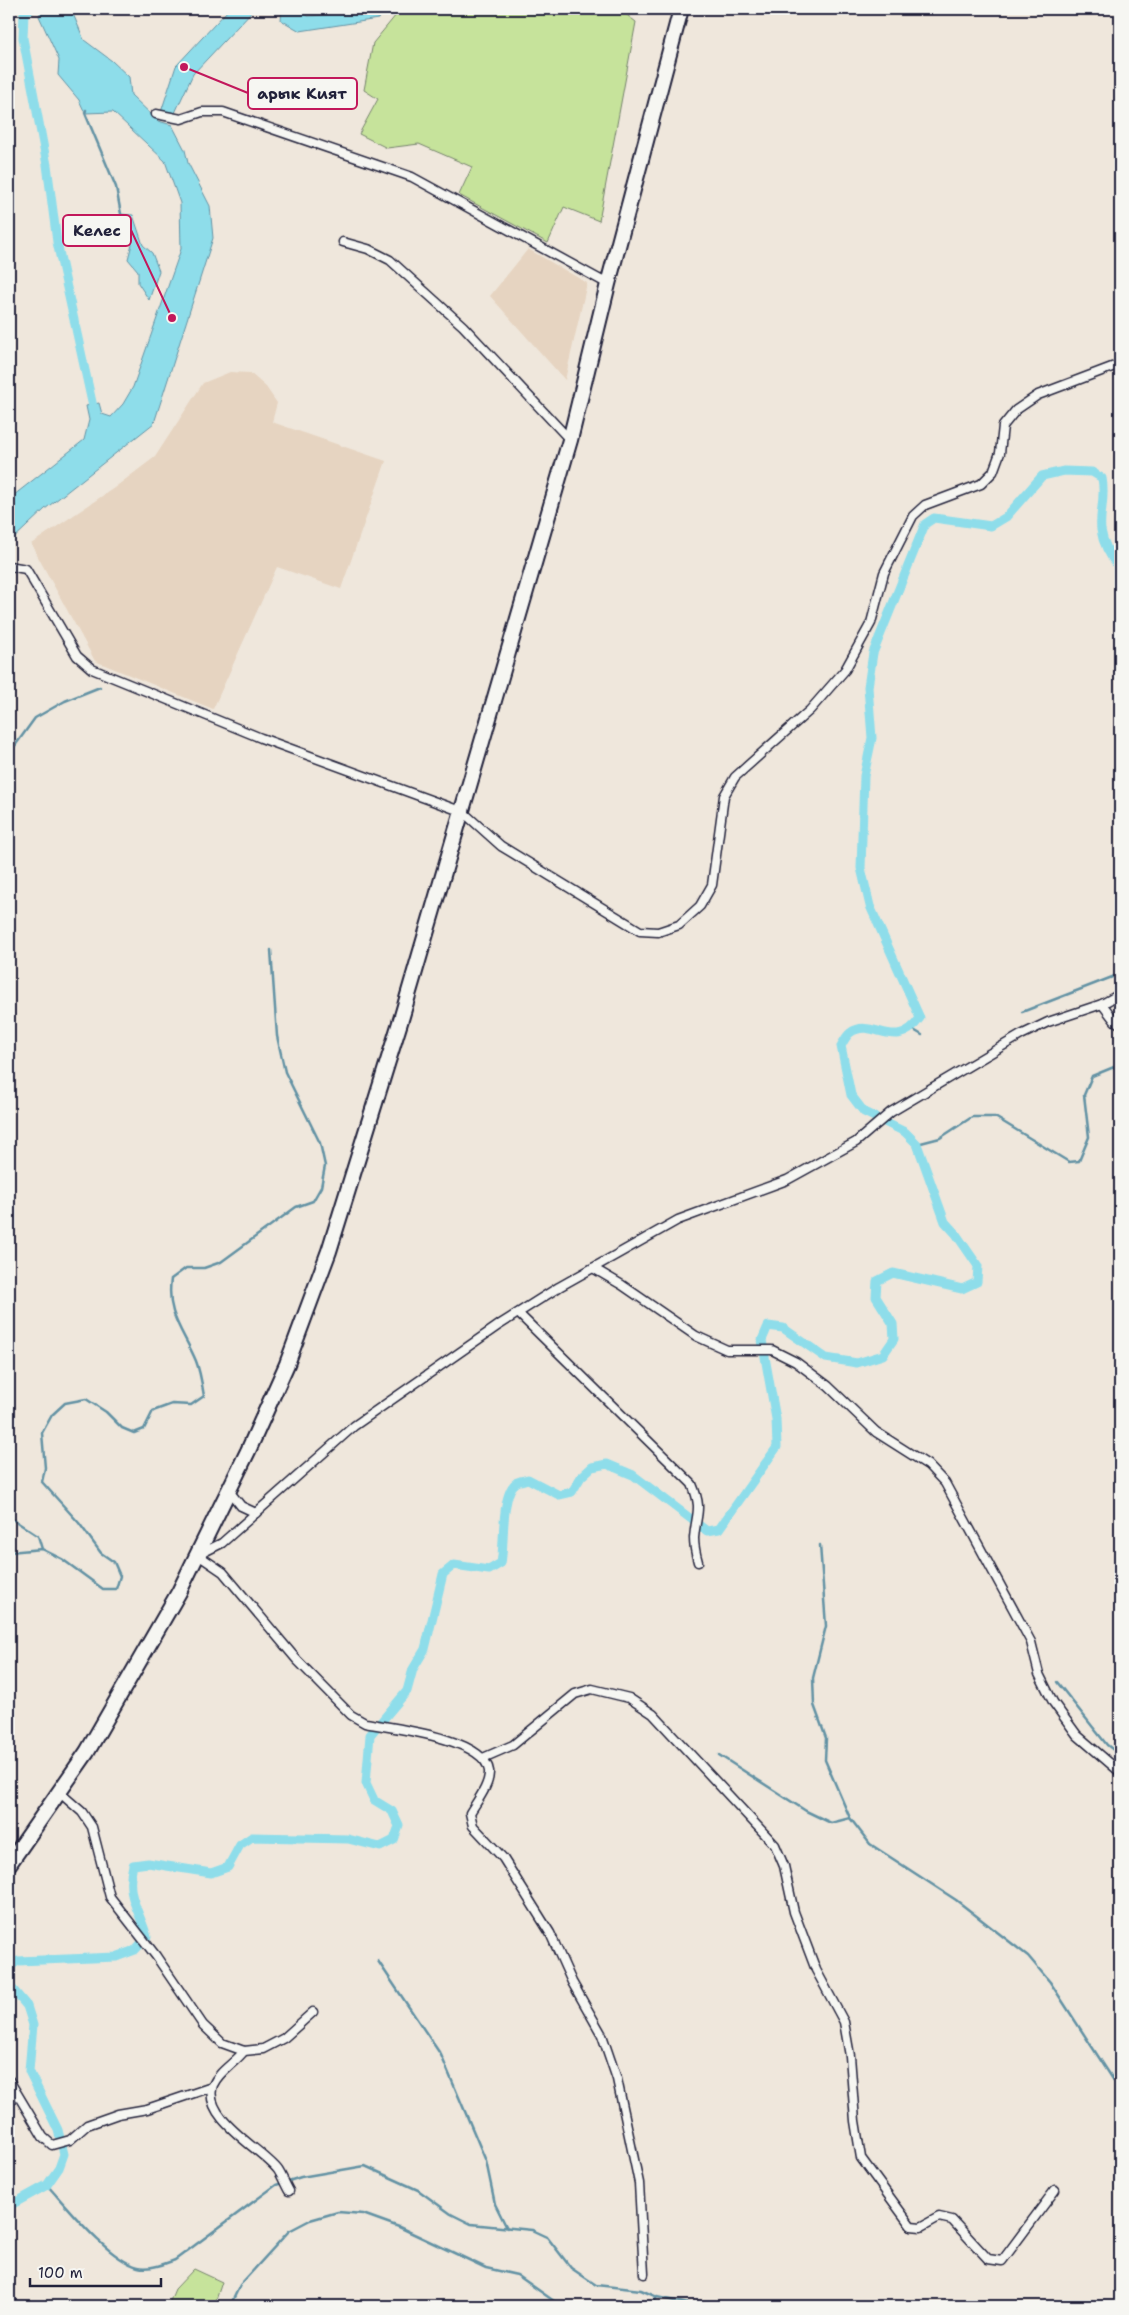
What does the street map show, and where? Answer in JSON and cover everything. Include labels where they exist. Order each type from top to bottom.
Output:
[{"type":"highway","points":[[9,1864],[59,1792],[118,1700],[198,1555],[287,1364],[330,1251],[462,812],[570,440],[608,284],[681,9]]},
{"type":"street","points":[[156,114],[181,119],[202,112],[223,112],[412,177],[608,284]]},
{"type":"street","points":[[343,242],[368,249],[390,260],[463,326],[570,440]]},
{"type":"street","points":[[9,566],[26,569],[77,656],[92,669],[261,738],[462,812],[501,846],[640,931],[658,932],[679,925],[700,906],[712,885],[724,796],[735,777],[810,710],[845,670],[872,623],[884,573],[913,516],[925,505],[981,484],[992,472],[1000,453],[1003,426],[1016,410],[1038,395],[1120,364]]},
{"type":"street","points":[[644,2274],[639,2183],[617,2079],[602,2035],[572,1982],[550,1933],[503,1858],[472,1826],[470,1813],[486,1785],[489,1771],[483,1758],[461,1743],[365,1723],[352,1715],[297,1660],[223,1572],[198,1555],[222,1543],[354,1426],[518,1313],[678,1220],[787,1180],[856,1142],[891,1112],[1021,1035],[1048,1022],[1102,1004],[1120,994]]},
{"type":"street","points":[[1102,1004],[1115,1021],[1120,1024]]},
{"type":"street","points":[[593,1268],[696,1336],[727,1350],[772,1350],[796,1362],[828,1386],[876,1432],[928,1465],[945,1483],[1031,1642],[1039,1674],[1053,1702],[1078,1735],[1120,1772]]},
{"type":"street","points":[[518,1313],[692,1484],[699,1500],[694,1540],[698,1562]]},
{"type":"street","points":[[229,1491],[242,1506],[256,1513]]},
{"type":"street","points":[[483,1758],[513,1744],[575,1694],[592,1689],[629,1698],[653,1714],[775,1845],[784,1866],[794,1912],[816,1970],[844,2022],[861,2158],[911,2226],[921,2227],[939,2217],[952,2220],[988,2259],[1002,2261],[1055,2190]]},
{"type":"street","points":[[59,1792],[82,1812],[92,1827],[110,1897],[156,1956],[203,2025],[222,2043],[244,2051],[263,2049],[284,2038],[313,2012]]},
{"type":"street","points":[[244,2051],[235,2062],[219,2075],[212,2087],[214,2103],[226,2126],[278,2170],[288,2191]]},
{"type":"street","points":[[9,2080],[43,2137],[52,2145],[70,2140],[87,2125],[118,2114],[148,2110],[212,2087]]},
{"type":"shaded area","points":[[528,249],[587,283],[565,380],[490,296]]},
{"type":"shaded area","points":[[230,372],[250,373],[266,387],[277,403],[272,422],[386,461],[341,589],[277,567],[213,709],[95,661],[31,544],[114,488],[155,457],[203,383]]},
{"type":"green space","points":[[401,9],[619,9],[636,22],[599,221],[564,207],[548,243],[459,195],[472,167],[419,144],[387,148],[359,134],[378,99],[364,90],[373,43]]},
{"type":"green space","points":[[194,2269],[222,2282],[214,2306],[168,2306],[175,2289]]},
{"type":"water","points":[[42,9],[71,9],[84,40],[112,61],[129,77],[131,95],[158,121],[172,125],[185,150],[188,163],[210,206],[213,238],[154,423],[45,509],[9,543],[9,499],[84,440],[89,420],[86,406],[99,403],[102,414],[111,417],[123,404],[133,387],[181,249],[180,203],[165,161],[113,112],[85,113],[79,100],[58,75],[59,60],[39,16]]},
{"type":"water","points":[[229,9],[254,9],[193,74],[174,115],[161,112],[176,66]]},
{"type":"water","points":[[299,9],[308,16],[385,9],[378,19],[300,31],[281,20],[282,10]]},
{"type":"water","points":[[121,214],[133,215],[143,245],[152,253],[159,271],[149,300],[138,283],[138,271],[128,259],[132,244],[120,227]]},
{"type":"waterway","points":[[31,9],[24,13],[23,38],[47,165],[57,242],[95,416]]},
{"type":"waterway","points":[[86,110],[85,113],[116,187],[121,214]]},
{"type":"waterway","points":[[9,1967],[18,1961],[116,1957],[135,1950],[147,1937],[132,1894],[131,1876],[133,1865],[148,1863],[211,1873],[228,1867],[240,1845],[252,1837],[348,1839],[380,1847],[394,1840],[399,1826],[392,1811],[374,1800],[366,1783],[370,1735],[407,1691],[413,1669],[425,1649],[443,1574],[454,1565],[489,1570],[501,1563],[504,1520],[508,1497],[517,1482],[528,1479],[559,1495],[572,1492],[581,1477],[592,1467],[607,1464],[633,1475],[707,1531],[719,1529],[777,1447],[776,1419],[762,1340],[768,1326],[783,1328],[826,1358],[857,1363],[883,1355],[894,1339],[893,1324],[876,1297],[877,1281],[893,1273],[962,1289],[977,1282],[978,1266],[956,1234],[945,1222],[917,1144],[905,1132],[864,1112],[851,1095],[841,1046],[850,1033],[859,1029],[893,1034],[902,1033],[911,1028],[920,1018],[870,906],[861,868],[864,776],[872,738],[868,687],[873,653],[925,524],[934,518],[991,526],[1006,517],[1042,476],[1064,471],[1092,472],[1102,478],[1101,530],[1108,551],[1120,569]]},
{"type":"waterway","points":[[9,754],[35,718],[65,701],[100,687]]},
{"type":"waterway","points":[[9,1552],[42,1549],[62,1559],[103,1589],[116,1589],[120,1576],[114,1562],[101,1553],[79,1523],[42,1482],[45,1468],[42,1433],[52,1415],[65,1403],[86,1399],[106,1412],[122,1428],[134,1433],[144,1429],[153,1411],[172,1404],[191,1405],[204,1396],[196,1361],[173,1313],[170,1292],[171,1279],[186,1268],[204,1268],[221,1262],[296,1207],[313,1201],[321,1187],[325,1166],[320,1143],[285,1072],[277,1036],[271,950]]},
{"type":"waterway","points":[[1022,1012],[1120,974]]},
{"type":"waterway","points":[[912,1029],[922,1035]]},
{"type":"waterway","points":[[917,1144],[940,1138],[972,1117],[995,1117],[1069,1162],[1079,1161],[1089,1137],[1084,1095],[1092,1076],[1114,1067],[1120,1067]]},
{"type":"waterway","points":[[9,1517],[38,1536],[42,1549]]},
{"type":"waterway","points":[[820,1545],[826,1626],[813,1678],[814,1705],[826,1738],[825,1760],[850,1818],[870,1844],[956,1900],[1028,1956],[1050,1982],[1120,2090]]},
{"type":"waterway","points":[[1057,1682],[1107,1745],[1120,1755]]},
{"type":"waterway","points":[[719,1755],[806,1811],[831,1823],[850,1818]]},
{"type":"waterway","points":[[378,1961],[441,2055],[486,2161],[495,2204],[507,2228]]},
{"type":"waterway","points":[[9,1985],[27,2006],[33,2025],[29,2071],[58,2130],[64,2154],[59,2168],[47,2185],[9,2206]]},
{"type":"waterway","points":[[47,2185],[89,2232],[114,2254],[126,2262],[138,2267],[147,2268],[175,2260],[276,2185],[301,2177],[365,2166],[418,2190],[451,2214],[471,2224],[532,2230],[547,2237],[571,2268],[596,2285],[641,2290],[657,2297],[697,2306]]},
{"type":"waterway","points":[[230,2306],[240,2285],[289,2231],[310,2220],[338,2212],[363,2214],[399,2227],[486,2268],[517,2275],[561,2306]]},
{"type":"waterway","points":[[652,2306],[657,2297]]},
{"type":"place","name":"арык Кият","points":[[184,67]]},
{"type":"place","name":"Келес","points":[[172,318]]}]
